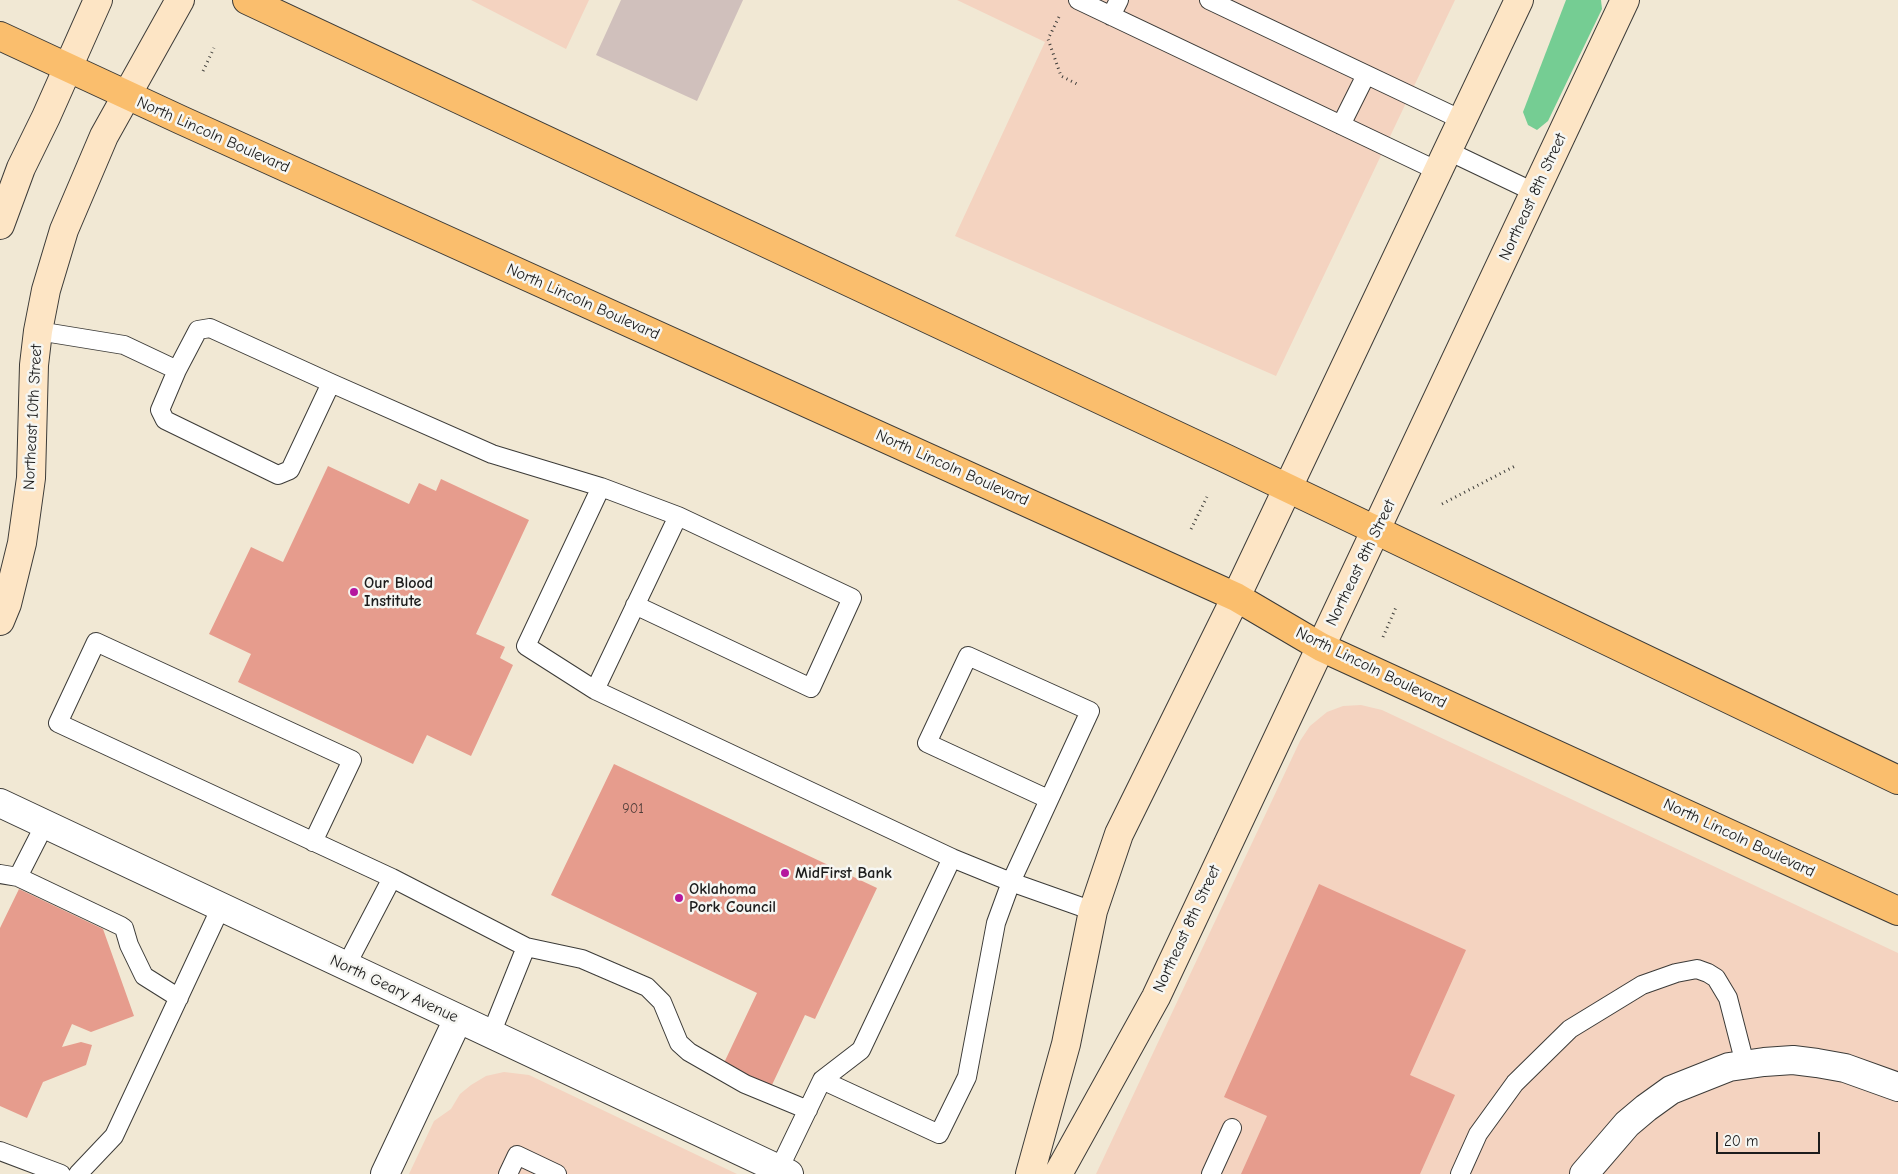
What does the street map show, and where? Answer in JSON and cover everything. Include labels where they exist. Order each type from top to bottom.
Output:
[{"type":"main road","points":[[0,225],[5,198],[68,68],[98,0]]},
{"type":"main road","name":"Northeast 10th Street","points":[[0,621],[7,604],[22,543],[31,478],[34,365],[46,290],[64,230],[104,136],[180,0]]},
{"type":"main road","points":[[247,0],[1287,488],[1898,780]]},
{"type":"main road","points":[[1030,1174],[1066,1044],[1093,911],[1119,834],[1236,597],[1519,0]]},
{"type":"main road","name":"Northeast 8th Street","points":[[1058,1174],[1156,997],[1625,0]]},
{"type":"main road","name":"North Lincoln Boulevard","points":[[0,36],[127,96],[1236,597],[1321,647],[1898,912]]},
{"type":"street","name":"North Geary Avenue","points":[[0,803],[784,1172]]},
{"type":"street","points":[[385,1174],[458,1019]]},
{"type":"street","points":[[1584,1174],[1627,1124],[1646,1108],[1671,1090],[1730,1067],[1793,1060],[1845,1068],[1898,1087]]},
{"type":"lane","points":[[1078,0],[1341,125],[1536,192]]},
{"type":"lane","points":[[1111,16],[1119,0]]},
{"type":"lane","points":[[1209,0],[1462,120]]},
{"type":"lane","points":[[1341,125],[1366,75]]},
{"type":"lane","points":[[331,384],[290,470],[278,475],[165,420],[160,410],[177,370],[198,330],[210,328],[331,384],[492,454],[601,487],[678,516],[852,598],[811,688],[635,605]]},
{"type":"lane","points":[[38,332],[124,345],[177,370]]},
{"type":"lane","points":[[601,487],[526,646],[595,690],[952,858],[1011,882],[1093,911]]},
{"type":"lane","points":[[595,690],[678,516]]},
{"type":"lane","points":[[314,842],[352,760],[96,642],[58,723],[314,842],[392,878],[526,947],[582,960],[647,987],[662,1002],[679,1043],[689,1052],[745,1084],[808,1110]]},
{"type":"lane","points":[[822,1080],[939,1134],[967,1077],[996,923],[1011,882],[1090,711],[968,656],[927,743],[1048,799]]},
{"type":"lane","points":[[18,876],[44,824]]},
{"type":"lane","points":[[784,1172],[822,1080],[861,1050],[952,858]]},
{"type":"lane","points":[[0,874],[18,876],[124,928],[144,976],[179,998]]},
{"type":"lane","points":[[346,966],[392,878]]},
{"type":"lane","points":[[78,1174],[114,1136],[221,907]]},
{"type":"lane","points":[[491,1034],[526,947]]},
{"type":"lane","points":[[1460,1174],[1478,1134],[1515,1083],[1570,1029],[1642,985],[1676,973],[1697,969],[1716,978],[1728,998],[1745,1064]]},
{"type":"lane","points":[[1211,1174],[1232,1128]]},
{"type":"lane","points":[[0,1151],[62,1174]]},
{"type":"lane","points":[[508,1174],[517,1155],[557,1174]]},
{"type":"path","points":[[1060,15],[1048,39],[1061,76],[1079,85]]},
{"type":"path","points":[[203,71],[214,48]]},
{"type":"path","points":[[1442,504],[1515,466]]},
{"type":"path","points":[[1191,529],[1207,497]]},
{"type":"path","points":[[1383,637],[1397,605]]},
{"type":"shaded area","points":[[471,0],[589,0],[566,49]]},
{"type":"shaded area","points":[[621,0],[743,0],[697,101],[596,55]]},
{"type":"shaded area","points":[[957,0],[1455,0],[1276,376],[955,236],[1045,42]]},
{"type":"shaded area","points":[[1361,705],[1382,710],[1898,953],[1898,1174],[1096,1174],[1300,741],[1310,726],[1327,712],[1343,706]]},
{"type":"shaded area","points":[[504,1072],[529,1075],[737,1174],[409,1174],[434,1121],[451,1109],[460,1094],[471,1085],[486,1076]]},
{"type":"green space","points":[[1566,0],[1601,0],[1602,9],[1548,121],[1537,130],[1528,125],[1523,112]]},
{"type":"building","points":[[328,466],[409,504],[419,483],[436,491],[441,479],[529,520],[476,634],[505,647],[500,658],[513,665],[471,756],[427,735],[413,764],[238,682],[251,654],[209,634],[251,547],[283,562]]},
{"type":"building","points":[[614,764],[877,888],[815,1019],[805,1015],[771,1087],[723,1065],[757,993],[551,895]]},
{"type":"building","points":[[1319,884],[1466,950],[1410,1075],[1455,1095],[1420,1174],[1241,1174],[1267,1116],[1224,1097]]},
{"type":"building","points":[[19,889],[103,929],[134,1016],[91,1032],[72,1024],[62,1047],[81,1042],[92,1045],[86,1065],[43,1082],[27,1118],[0,1106],[0,928]]},
{"type":"place","name":"Our Blood Institute","points":[[354,592]]},
{"type":"place","name":"MidFirst Bank","points":[[785,873]]},
{"type":"place","name":"Oklahoma Pork Council","points":[[679,898]]}]
